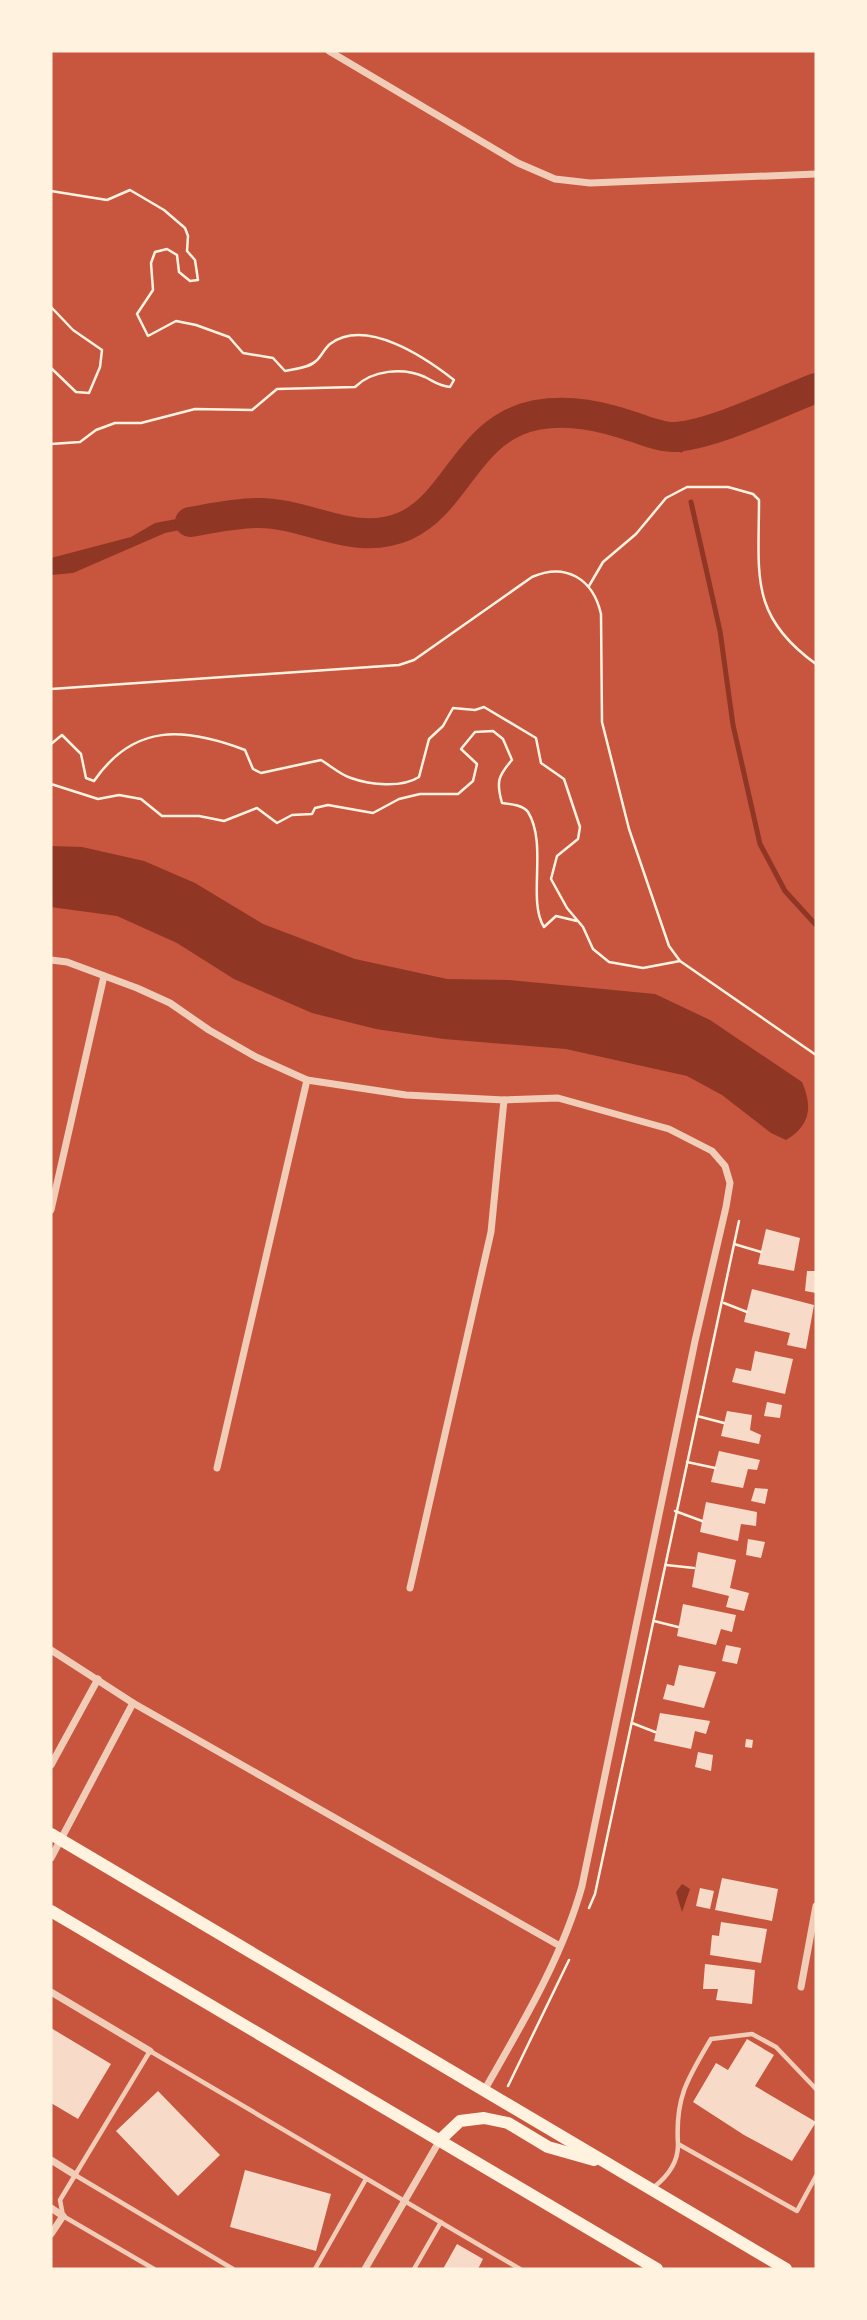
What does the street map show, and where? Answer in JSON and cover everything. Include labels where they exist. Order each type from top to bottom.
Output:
[{"type":"main road","points":[[57,1837],[786,2269]]},
{"type":"main road","points":[[51,1911],[657,2269]]},
{"type":"main road","points":[[440,2140],[460,2121],[484,2118],[508,2123],[548,2147],[615,2166]]},
{"type":"street","points":[[329,51],[518,163],[555,179],[590,183],[816,174]]},
{"type":"street","points":[[51,960],[104,976],[170,1003],[209,1030],[256,1057],[307,1080],[406,1096],[504,1100],[558,1098],[669,1129],[712,1151],[725,1166],[730,1183],[670,1457],[582,1886],[573,1918],[551,1970],[485,2089]]},
{"type":"street","points":[[51,1210],[104,976]]},
{"type":"street","points":[[217,1468],[307,1080]]},
{"type":"street","points":[[410,1588],[491,1232],[504,1100]]},
{"type":"street","points":[[51,1650],[133,1703],[560,1946]]},
{"type":"street","points":[[51,1765],[98,1679]]},
{"type":"street","points":[[51,1858],[57,1837],[133,1703]]},
{"type":"street","points":[[801,1987],[812,1946],[816,1906]]},
{"type":"street","points":[[51,1992],[150,2051]]},
{"type":"street","points":[[365,2269],[440,2140]]},
{"type":"street","points":[[51,2160],[75,2175]]},
{"type":"street","points":[[51,2208],[63,2216],[51,2234]]},
{"type":"lane","points":[[652,2189],[678,2158],[677,2127],[682,2088],[711,2039],[752,2034],[776,2047],[816,2089]]},
{"type":"lane","points":[[154,2269],[63,2216],[60,2200],[150,2051],[520,2269]]},
{"type":"lane","points":[[678,2144],[797,2211],[816,2176]]},
{"type":"lane","points":[[75,2175],[233,2269]]},
{"type":"lane","points":[[315,2269],[366,2178]]},
{"type":"lane","points":[[414,2269],[441,2222]]},
{"type":"path","points":[[51,191],[107,200],[130,190],[164,210],[185,228],[188,236],[187,251],[195,260],[198,279],[190,281],[179,272],[177,255],[167,248],[155,253],[152,263],[153,290],[137,314],[148,336],[176,321],[196,325],[229,337],[243,353],[273,358],[285,371],[314,364],[331,343],[356,336],[372,336],[396,344],[435,365],[454,380],[450,387],[434,385],[425,377],[393,371],[364,378],[355,387],[276,389],[252,410],[195,409],[141,423],[115,423],[96,430],[79,442],[51,444]]},
{"type":"path","points":[[51,307],[74,330],[102,350],[100,367],[89,393],[76,392],[51,368]]},
{"type":"path","points":[[589,586],[603,562],[636,534],[666,498],[687,488],[699,487],[728,487],[753,494],[759,500],[763,603],[776,628],[799,652],[816,664]]},
{"type":"path","points":[[51,690],[399,665],[414,660],[532,576],[552,570],[568,572],[589,586],[597,599],[601,614],[605,736],[641,868],[669,946],[680,961],[816,1055]]},
{"type":"path","points":[[51,744],[62,735],[81,754],[86,778],[94,781],[104,766],[130,743],[164,732],[220,741],[245,750],[253,769],[261,773],[321,760],[351,779],[393,784],[411,782],[419,777],[429,739],[443,726],[453,708],[475,710],[484,707],[537,738],[541,764],[564,779],[580,827],[578,839],[557,856],[551,879],[577,921],[583,926],[593,949],[609,962],[643,968],[680,961]]},
{"type":"path","points":[[51,784],[98,799],[119,795],[141,799],[162,816],[199,816],[216,821],[224,821],[257,808],[277,823],[292,814],[312,814],[315,808],[328,805],[373,813],[399,799],[420,794],[458,794],[473,781],[477,764],[461,749],[475,732],[493,731],[503,739],[512,760],[498,776],[497,785],[502,803],[520,806],[528,812],[535,839],[540,875],[537,915],[544,927],[556,916],[577,921]]},
{"type":"path","points":[[718,1239],[761,1252]]},
{"type":"path","points":[[705,1297],[747,1312]]},
{"type":"path","points":[[680,1412],[724,1423]]},
{"type":"path","points":[[670,1457],[715,1468]]},
{"type":"path","points":[[660,1508],[702,1521]]},
{"type":"path","points":[[649,1561],[694,1568]]},
{"type":"path","points":[[637,1618],[678,1627]]},
{"type":"path","points":[[616,1718],[655,1732]]},
{"type":"shaded area","points":[[230,509],[231,520],[165,533],[73,573],[51,575],[51,558],[131,537],[155,523]]},
{"type":"shaded area","points":[[51,846],[82,847],[144,861],[195,883],[263,924],[355,959],[447,979],[509,980],[655,994],[710,1020],[802,1082],[808,1100],[805,1122],[786,1140],[771,1133],[722,1095],[687,1076],[566,1049],[444,1039],[376,1029],[312,1013],[234,979],[177,943],[117,916],[51,907]]},
{"type":"shaded area","points":[[682,1884],[690,1889],[682,1912],[676,1892]]},
{"type":"building","points":[[766,1229],[800,1238],[794,1271],[758,1264]]},
{"type":"building","points":[[807,1271],[816,1271],[816,1293],[805,1291]]},
{"type":"building","points":[[752,1289],[814,1305],[806,1349],[787,1345],[790,1333],[744,1322]]},
{"type":"building","points":[[755,1351],[793,1359],[785,1394],[732,1382],[736,1368],[751,1371]]},
{"type":"building","points":[[767,1402],[782,1405],[780,1418],[764,1416]]},
{"type":"building","points":[[727,1411],[752,1415],[750,1430],[761,1435],[759,1444],[721,1436]]},
{"type":"building","points":[[719,1451],[760,1460],[757,1470],[748,1469],[743,1488],[711,1482]]},
{"type":"building","points":[[755,1488],[768,1489],[765,1504],[751,1501]]},
{"type":"building","points":[[706,1502],[757,1512],[756,1526],[741,1524],[738,1541],[700,1532]]},
{"type":"building","points":[[748,1539],[765,1542],[761,1558],[746,1555]]},
{"type":"building","points":[[698,1552],[736,1560],[730,1588],[749,1593],[744,1611],[726,1607],[729,1596],[692,1587]]},
{"type":"building","points":[[683,1604],[736,1615],[732,1632],[721,1629],[716,1645],[677,1636]]},
{"type":"building","points":[[726,1645],[741,1648],[737,1664],[722,1661]]},
{"type":"building","points":[[679,1665],[716,1672],[704,1708],[663,1699],[667,1684],[674,1686]]},
{"type":"building","points":[[660,1713],[710,1721],[706,1734],[695,1731],[691,1749],[654,1741]]},
{"type":"building","points":[[746,1739],[753,1740],[752,1748],[745,1747]]},
{"type":"building","points":[[698,1752],[713,1755],[711,1771],[695,1767]]},
{"type":"building","points":[[722,1878],[778,1889],[772,1921],[715,1910]]},
{"type":"building","points":[[700,1888],[714,1891],[710,1909],[696,1906]]},
{"type":"building","points":[[721,1922],[767,1929],[761,1963],[710,1955],[712,1935],[719,1936]]},
{"type":"building","points":[[705,1964],[755,1970],[752,2004],[716,2000],[718,1989],[703,1989]]},
{"type":"building","points":[[51,2028],[111,2064],[78,2119],[51,2103]]},
{"type":"building","points":[[747,2039],[774,2055],[755,2086],[816,2122],[792,2161],[744,2135],[693,2102],[716,2063],[728,2070]]},
{"type":"building","points":[[158,2091],[220,2155],[178,2196],[116,2131]]},
{"type":"building","points":[[245,2170],[331,2194],[316,2251],[230,2227]]},
{"type":"building","points":[[457,2244],[483,2259],[478,2269],[443,2269]]},
{"type":"waterway","points":[[190,522],[259,513],[278,514],[350,532],[386,532],[405,526],[423,515],[494,435],[513,423],[536,415],[586,415],[676,437],[728,424],[816,388]]},
{"type":"waterway","points":[[674,437],[681,450]]},
{"type":"waterway","points":[[691,502],[720,631],[733,725],[760,844],[785,891],[816,925]]}]
